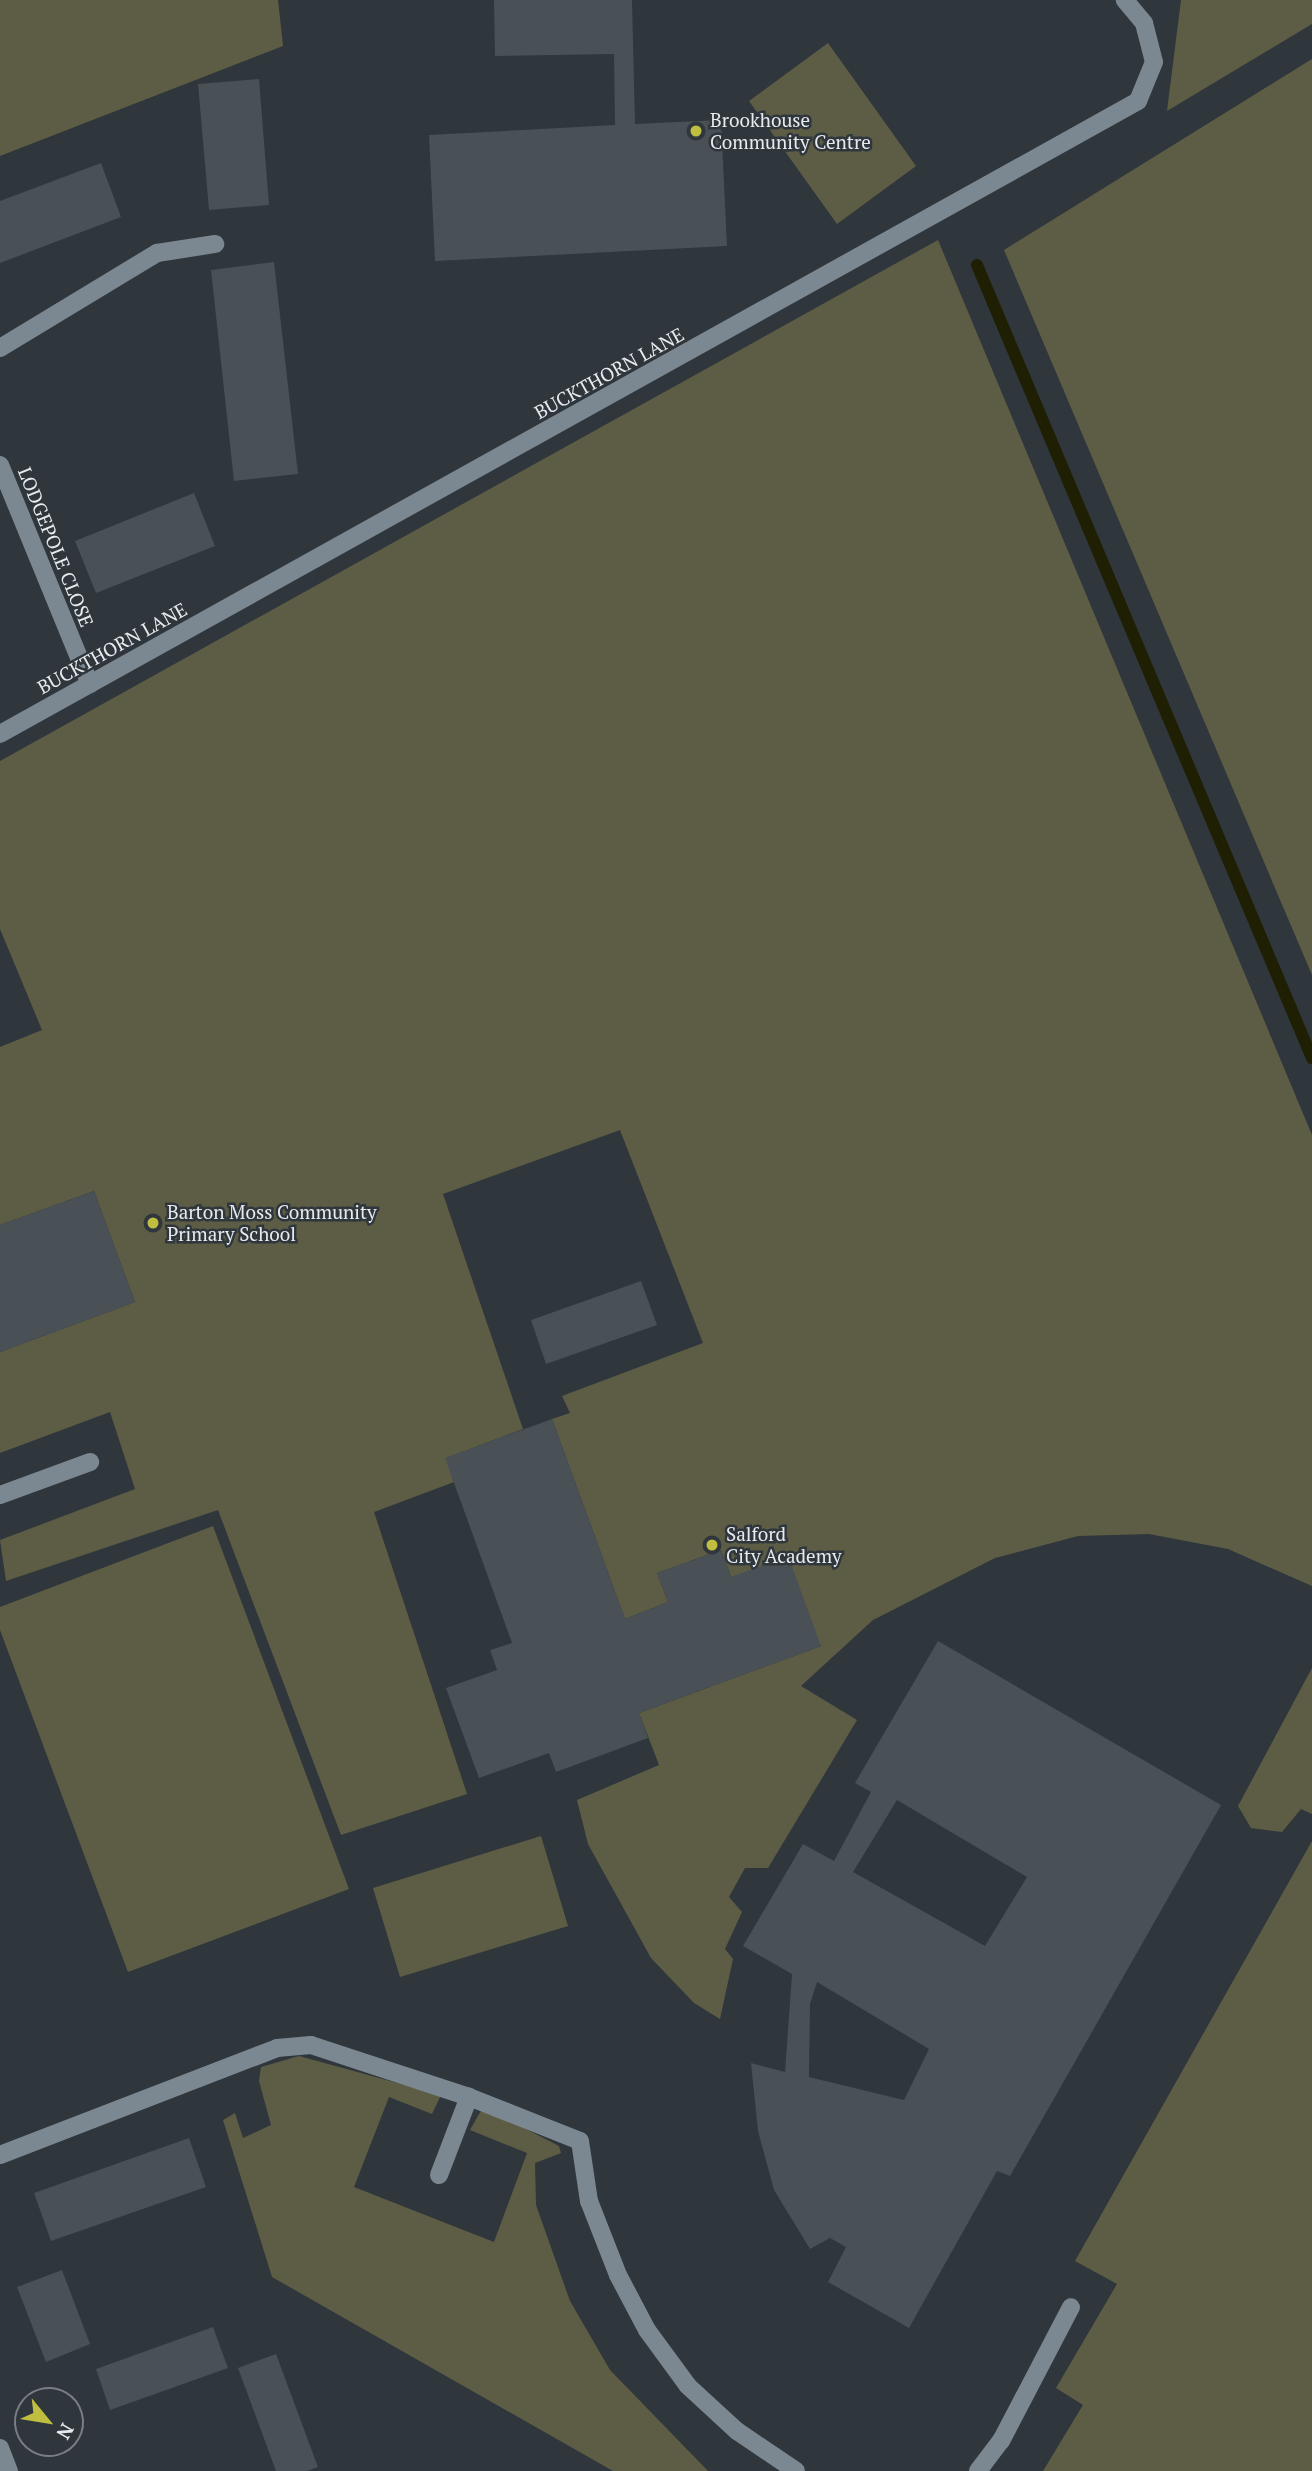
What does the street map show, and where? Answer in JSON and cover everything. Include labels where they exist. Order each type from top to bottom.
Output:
[{"type":"street","name":"BUCKTHORN LANE","points":[[0,734],[1138,101],[1154,62],[1144,23],[1125,0]]},
{"type":"street","points":[[0,348],[157,253],[215,244]]},
{"type":"street","name":"LODGEPOLE CLOSE","points":[[0,465],[90,684]]},
{"type":"street","points":[[0,1495],[90,1462]]},
{"type":"street","points":[[0,2154],[277,2048],[311,2045],[470,2097],[580,2141],[589,2201],[618,2274],[647,2330],[688,2386],[737,2431],[796,2471]]},
{"type":"street","points":[[439,2175],[470,2097]]},
{"type":"street","points":[[978,2471],[1001,2441],[1071,2307]]},
{"type":"street","points":[[0,2448],[9,2471]]},
{"type":"green space","points":[[0,0],[278,0],[283,46],[0,156]]},
{"type":"green space","points":[[1181,0],[1312,0],[1312,24],[1167,111]]},
{"type":"green space","points":[[828,43],[916,166],[837,224],[749,101]]},
{"type":"green space","points":[[1312,59],[1312,975],[1004,250]]},
{"type":"green space","points":[[938,240],[1312,1135],[1312,1586],[1228,1549],[1149,1534],[1078,1536],[995,1558],[873,1620],[801,1686],[857,1720],[768,1868],[745,1868],[729,1897],[742,1912],[725,1949],[733,1959],[720,2019],[694,2003],[651,1958],[588,1844],[577,1800],[659,1765],[639,1713],[821,1646],[731,1577],[721,1550],[657,1573],[668,1602],[625,1619],[552,1419],[570,1413],[562,1396],[703,1343],[620,1130],[443,1194],[523,1429],[446,1458],[454,1482],[374,1512],[467,1794],[341,1835],[218,1510],[6,1581],[0,1540],[135,1489],[110,1412],[0,1453],[0,1352],[135,1302],[94,1191],[0,1225],[0,1047],[42,1030],[0,929],[0,761]]},
{"type":"green space","points":[[213,1526],[349,1889],[128,1972],[0,1630],[0,1607]]},
{"type":"green space","points":[[1312,1668],[1312,1814],[1301,1809],[1282,1832],[1251,1828],[1238,1806]]},
{"type":"green space","points":[[541,1836],[568,1926],[400,1977],[373,1888]]},
{"type":"green space","points":[[1312,1841],[1312,2471],[1043,2471],[1083,2405],[1056,2388],[1117,2284],[1075,2261]]},
{"type":"green space","points":[[299,2056],[441,2095],[432,2114],[389,2097],[354,2187],[494,2242],[527,2153],[470,2130],[483,2107],[559,2146],[561,2153],[535,2163],[536,2205],[570,2301],[610,2370],[708,2471],[613,2471],[272,2277],[223,2120],[235,2113],[243,2138],[271,2125],[259,2081],[261,2067]]},
{"type":"building","points":[[494,0],[632,0],[635,124],[721,120],[727,246],[435,261],[429,135],[615,125],[614,54],[495,56]]},
{"type":"building","points":[[259,79],[269,205],[209,210],[198,84]]},
{"type":"building","points":[[101,163],[121,217],[0,263],[0,201]]},
{"type":"building","points":[[274,262],[298,474],[234,481],[211,270]]},
{"type":"building","points":[[194,493],[215,546],[96,593],[75,541]]},
{"type":"building","points":[[94,1191],[135,1302],[0,1352],[0,1225]]},
{"type":"building","points":[[641,1281],[657,1325],[546,1364],[531,1320]]},
{"type":"building","points":[[552,1419],[625,1619],[668,1602],[657,1573],[721,1550],[731,1577],[788,1556],[821,1646],[639,1713],[648,1738],[556,1772],[549,1753],[479,1778],[446,1688],[497,1670],[490,1650],[512,1643],[445,1458]]},
{"type":"building","points":[[938,1641],[1221,1805],[1010,2176],[997,2171],[909,2328],[828,2282],[846,2247],[830,2238],[810,2249],[774,2190],[758,2131],[751,2063],[785,2072],[792,1974],[743,1946],[803,1844],[834,1861],[871,1792],[855,1783]],"holes":[[[897,1800],[1027,1877],[985,1946],[853,1872]],[[817,1982],[929,2049],[904,2100],[809,2077],[810,2004]]]},
{"type":"building","points":[[189,2138],[206,2187],[51,2241],[34,2193]]},
{"type":"building","points":[[62,2270],[90,2344],[46,2362],[17,2287]]},
{"type":"building","points":[[213,2327],[228,2368],[110,2410],[96,2369]]},
{"type":"building","points":[[276,2354],[318,2467],[307,2471],[276,2471],[238,2368]]},
{"type":"waterway","points":[[977,265],[1312,1058]]},
{"type":"place","name":"Brookhouse Community Centre","points":[[696,131]]},
{"type":"place","name":"Barton Moss Community Primary School","points":[[153,1223]]},
{"type":"place","name":"Salford City Academy","points":[[712,1545]]}]
